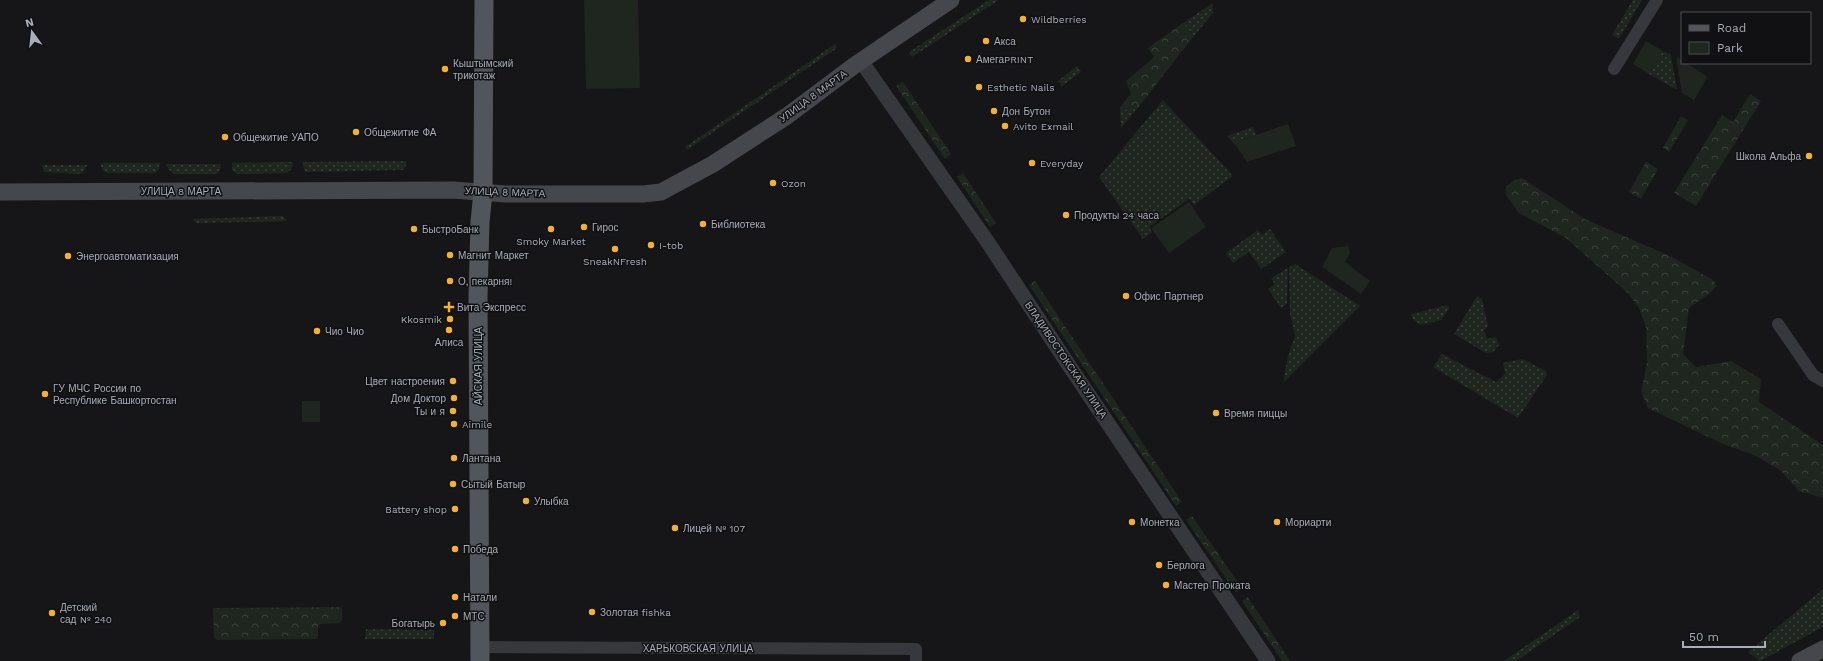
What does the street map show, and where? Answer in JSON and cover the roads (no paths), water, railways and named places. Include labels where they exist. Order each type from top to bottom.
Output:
[{"type":"main road","name":"АЙСКАЯ УЛИЦА","points":[[480,654],[478,297],[480,222],[484,192],[484,0]]},
{"type":"main road","name":"УЛИЦА 8 МАРТА","points":[[0,192],[453,190],[484,192],[643,194],[661,192],[713,164],[780,120],[861,61],[951,0]]},
{"type":"main road","points":[[1800,661],[1823,649]]},
{"type":"street","points":[[1614,69],[1657,0]]},
{"type":"street","name":"ВЛАДИВОСТОКСКАЯ УЛИЦА","points":[[861,61],[990,244],[1068,364],[1268,661]]},
{"type":"street","points":[[1778,324],[1813,375],[1823,381]]},
{"type":"street","name":"ХАРЬКОВСКАЯ УЛИЦА","points":[[480,654],[916,655]]},
{"type":"place","name":"Wildberries","points":[[1023,19]]},
{"type":"place","name":"Акса","points":[[986,41]]},
{"type":"place","name":"АмегаPRINT","points":[[968,59]]},
{"type":"place","name":"Кыштымский трикотаж","points":[[445,69]]},
{"type":"place","name":"Esthetic Nails","points":[[979,87]]},
{"type":"place","name":"Дон Бутон","points":[[994,111]]},
{"type":"place","name":"Avito Exmail","points":[[1005,126]]},
{"type":"place","name":"Общежитие ФА","points":[[356,132]]},
{"type":"place","name":"Общежитие УАПО","points":[[225,137]]},
{"type":"place","name":"Школа Альфа","points":[[1809,156]]},
{"type":"place","name":"Everyday","points":[[1032,163]]},
{"type":"place","name":"Ozon","points":[[773,183]]},
{"type":"place","name":"Продукты 24 часа","points":[[1066,215]]},
{"type":"place","name":"Библиотека","points":[[703,224]]},
{"type":"place","name":"Гирос","points":[[584,227]]},
{"type":"place","name":"БыстроБанк","points":[[414,229]]},
{"type":"place","name":"Smoky Market","points":[[551,229]]},
{"type":"place","name":"I-tob","points":[[651,245]]},
{"type":"place","name":"SneakNFresh","points":[[615,249]]},
{"type":"place","name":"Магнит Маркет","points":[[450,255]]},
{"type":"place","name":"Энергоавтоматизация","points":[[68,256]]},
{"type":"place","name":"О, пекарня!","points":[[450,281]]},
{"type":"place","name":"Офис Партнер","points":[[1126,296]]},
{"type":"place","name":"Вита Экспресс","points":[[449,307]]},
{"type":"place","name":"Kkosmik","points":[[450,319]]},
{"type":"place","name":"Алиса","points":[[449,330]]},
{"type":"place","name":"Чио Чио","points":[[317,331]]},
{"type":"place","name":"Цвет настроения","points":[[453,381]]},
{"type":"place","name":"ГУ МЧС России по Республике Башкортостан","points":[[45,394]]},
{"type":"place","name":"Дом Доктор","points":[[454,398]]},
{"type":"place","name":"Ты и я","points":[[453,411]]},
{"type":"place","name":"Время пиццы","points":[[1216,413]]},
{"type":"place","name":"Aimile","points":[[454,424]]},
{"type":"place","name":"Лантана","points":[[454,458]]},
{"type":"place","name":"Сытый Батыр","points":[[453,484]]},
{"type":"place","name":"Улыбка","points":[[526,501]]},
{"type":"place","name":"Battery shop","points":[[455,509]]},
{"type":"place","name":"Монетка","points":[[1132,522]]},
{"type":"place","name":"Мориарти","points":[[1277,522]]},
{"type":"place","name":"Лицей № 107","points":[[675,528]]},
{"type":"place","name":"Победа","points":[[455,549]]},
{"type":"place","name":"Берлога","points":[[1159,565]]},
{"type":"place","name":"Мастер Проката","points":[[1166,585]]},
{"type":"place","name":"Натали","points":[[455,597]]},
{"type":"place","name":"Золотая fishka","points":[[592,612]]},
{"type":"place","name":"Детский сад № 240","points":[[52,613]]},
{"type":"place","name":"МТС","points":[[455,616]]},
{"type":"place","name":"Богатырь","points":[[443,623]]}]
